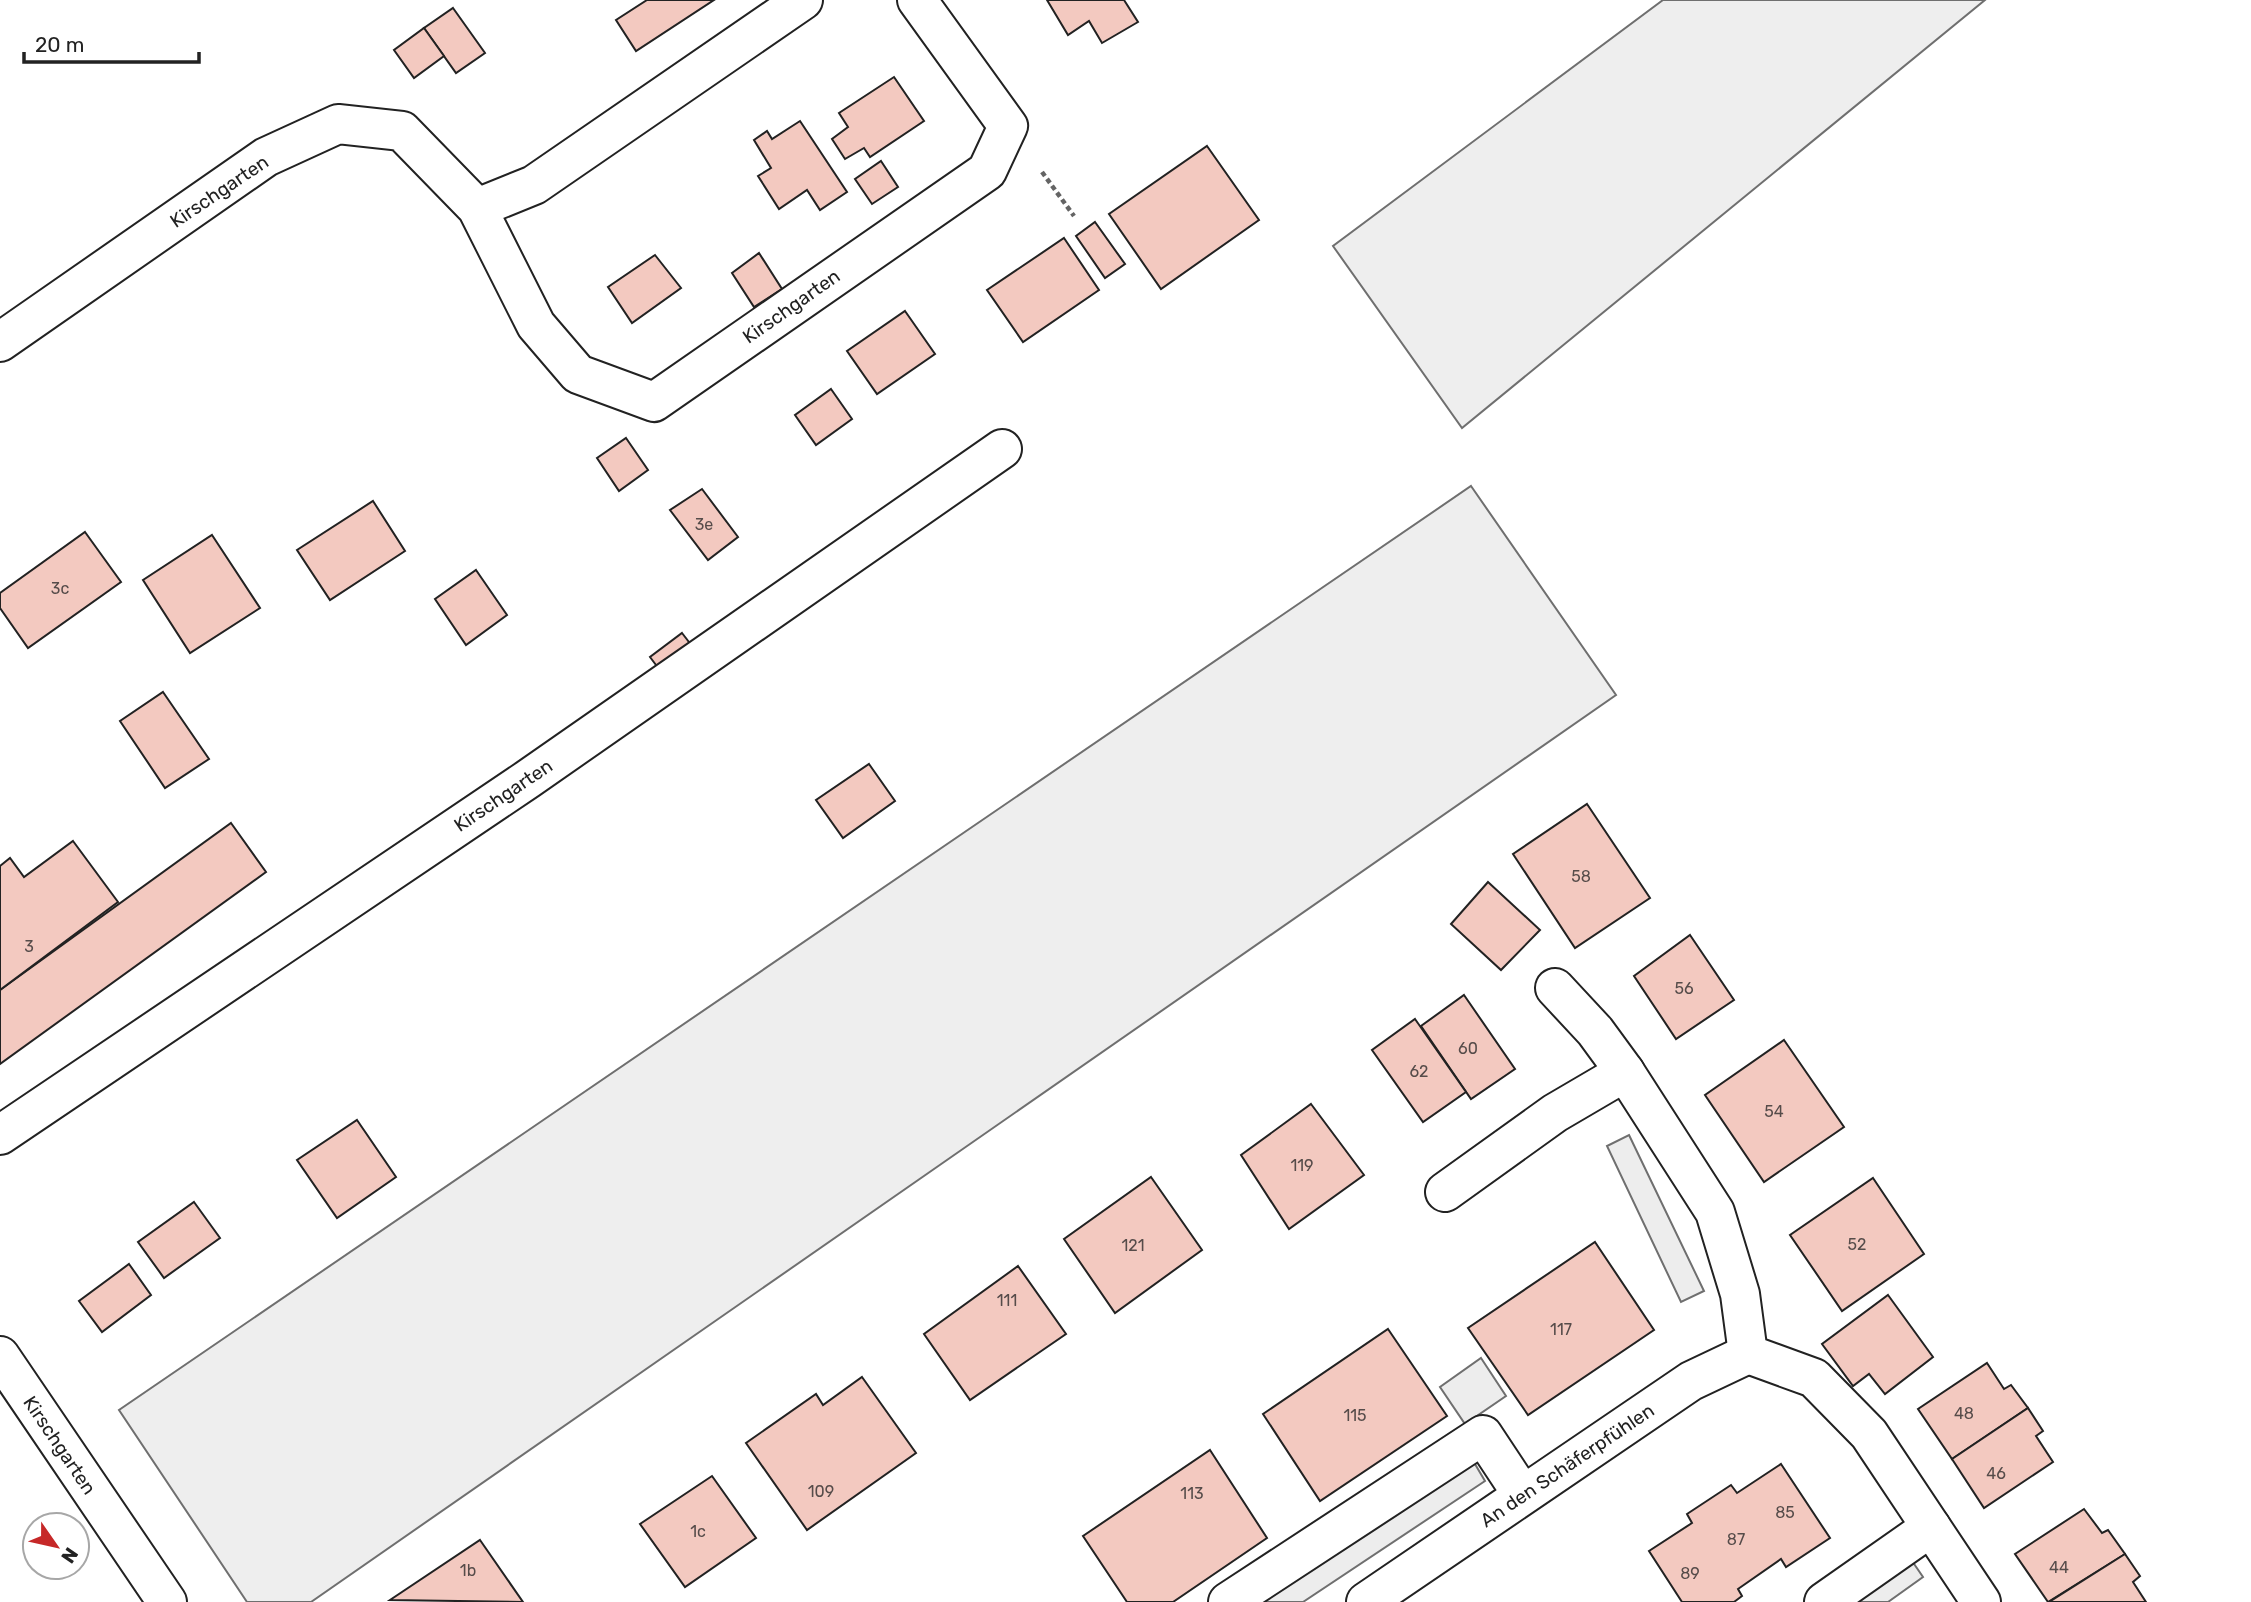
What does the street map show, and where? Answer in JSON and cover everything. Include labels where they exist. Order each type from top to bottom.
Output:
[{"type":"street","points":[[477,208],[534,186],[803,0]]},
{"type":"street","name":"Kirschgarten","points":[[0,342],[265,157],[338,124],[402,131],[477,208],[536,325],[578,374],[654,402],[987,170],[1008,127],[917,0]]},
{"type":"street","name":"Kirschgarten","points":[[0,1135],[528,779],[1002,449]]},
{"type":"street","points":[[1555,988],[1595,1031],[1625,1072],[1715,1212],[1740,1294],[1748,1354],[1814,1377],[1869,1434],[1981,1602]]},
{"type":"street","points":[[1445,1192],[1555,1113],[1625,1072]]},
{"type":"street","name":"An den Schäferpfühlen","points":[[1388,1596],[1522,1494],[1691,1381],[1748,1354]]},
{"type":"street","name":"Kirschgarten","points":[[0,1356],[167,1602]]},
{"type":"street","points":[[1228,1602],[1483,1435],[1522,1494]]},
{"type":"street","points":[[1824,1602],[1931,1527]]},
{"type":"shaded area","points":[[1663,0],[1985,0],[1462,428],[1333,246]]},
{"type":"shaded area","points":[[1471,486],[1616,695],[311,1602],[247,1602],[119,1410]]},
{"type":"shaded area","points":[[1629,1135],[1704,1291],[1681,1302],[1607,1146]]},
{"type":"shaded area","points":[[1481,1358],[1506,1396],[1465,1424],[1440,1387]]},
{"type":"shaded area","points":[[1472,1459],[1485,1481],[1303,1602],[1257,1602]]},
{"type":"shaded area","points":[[1910,1558],[1923,1577],[1888,1602],[1846,1602]]},
{"type":"building","points":[[647,0],[714,0],[636,51],[616,20]]},
{"type":"building","points":[[1047,0],[1124,0],[1138,22],[1102,43],[1089,21],[1068,35]]},
{"type":"building","points":[[453,8],[485,53],[456,73],[424,28]]},
{"type":"building","points":[[424,28],[444,56],[414,78],[394,50]]},
{"type":"building","points":[[894,77],[924,121],[870,157],[864,148],[845,159],[832,139],[848,127],[839,113]]},
{"type":"building","points":[[800,121],[847,192],[820,210],[807,190],[779,209],[758,176],[771,168],[754,140],[767,131],[772,139]]},
{"type":"building","points":[[1207,146],[1259,220],[1161,289],[1109,214]]},
{"type":"building","points":[[881,161],[898,187],[872,204],[855,179]]},
{"type":"building","points":[[1095,222],[1125,264],[1105,278],[1076,236]]},
{"type":"building","points":[[1064,238],[1099,290],[1023,342],[987,290]]},
{"type":"building","points":[[759,253],[782,289],[754,307],[732,273]]},
{"type":"building","points":[[655,255],[681,288],[632,323],[608,287]]},
{"type":"building","points":[[905,311],[935,354],[877,394],[847,351]]},
{"type":"building","points":[[831,389],[852,419],[816,445],[795,415]]},
{"type":"building","points":[[626,438],[648,470],[619,491],[597,458]]},
{"type":"building","points":[[702,489],[738,537],[708,560],[670,510]]},
{"type":"building","points":[[373,501],[405,551],[330,600],[297,550]]},
{"type":"building","points":[[85,532],[121,582],[28,648],[0,608],[0,593]]},
{"type":"building","points":[[212,535],[260,608],[190,653],[143,580]]},
{"type":"building","points":[[476,570],[507,615],[466,645],[435,599]]},
{"type":"building","points":[[682,633],[692,646],[659,669],[650,657]]},
{"type":"building","points":[[163,692],[209,759],[165,788],[120,721]]},
{"type":"building","points":[[869,764],[895,801],[843,838],[816,800]]},
{"type":"building","points":[[1587,804],[1650,898],[1575,948],[1513,854]]},
{"type":"building","points":[[231,823],[266,872],[0,1064],[0,990]]},
{"type":"building","points":[[73,841],[118,902],[0,990],[0,866],[10,858],[24,877]]},
{"type":"building","points":[[1488,882],[1540,930],[1501,970],[1451,924]]},
{"type":"building","points":[[1690,935],[1734,1000],[1676,1039],[1634,976]]},
{"type":"building","points":[[1464,995],[1515,1069],[1471,1099],[1421,1026]]},
{"type":"building","points":[[1415,1019],[1466,1092],[1423,1122],[1372,1050]]},
{"type":"building","points":[[1784,1040],[1844,1127],[1764,1182],[1705,1095]]},
{"type":"building","points":[[1311,1104],[1364,1175],[1289,1229],[1241,1155]]},
{"type":"building","points":[[357,1120],[396,1177],[337,1218],[297,1160]]},
{"type":"building","points":[[1151,1177],[1202,1250],[1115,1313],[1064,1239]]},
{"type":"building","points":[[1873,1178],[1924,1254],[1842,1311],[1790,1235]]},
{"type":"building","points":[[194,1202],[220,1238],[164,1278],[138,1242]]},
{"type":"building","points":[[1595,1242],[1654,1330],[1528,1415],[1468,1328]]},
{"type":"building","points":[[129,1264],[151,1295],[102,1332],[79,1301]]},
{"type":"building","points":[[1018,1266],[1066,1334],[970,1400],[924,1334]]},
{"type":"building","points":[[1888,1295],[1933,1357],[1885,1394],[1869,1374],[1853,1386],[1822,1344]]},
{"type":"building","points":[[1388,1329],[1447,1416],[1320,1501],[1263,1414]]},
{"type":"building","points":[[1987,1363],[2004,1389],[2011,1385],[2028,1408],[1952,1459],[1918,1409]]},
{"type":"building","points":[[862,1377],[916,1453],[807,1530],[746,1443],[816,1394],[823,1405]]},
{"type":"building","points":[[2028,1408],[2043,1431],[2036,1436],[2053,1462],[1984,1508],[1952,1459]]},
{"type":"building","points":[[1210,1450],[1267,1538],[1173,1602],[1127,1602],[1083,1536]]},
{"type":"building","points":[[1781,1464],[1830,1538],[1786,1567],[1781,1559],[1738,1589],[1742,1596],[1734,1602],[1682,1602],[1649,1551],[1692,1523],[1687,1514],[1731,1485],[1737,1493]]},
{"type":"building","points":[[712,1476],[756,1538],[685,1587],[640,1524]]},
{"type":"building","points":[[2084,1509],[2102,1533],[2108,1530],[2125,1554],[2048,1602],[2015,1554]]},
{"type":"building","points":[[480,1540],[523,1602],[390,1600]]},
{"type":"building","points":[[2125,1554],[2140,1576],[2133,1582],[2146,1602],[2049,1602]]}]
